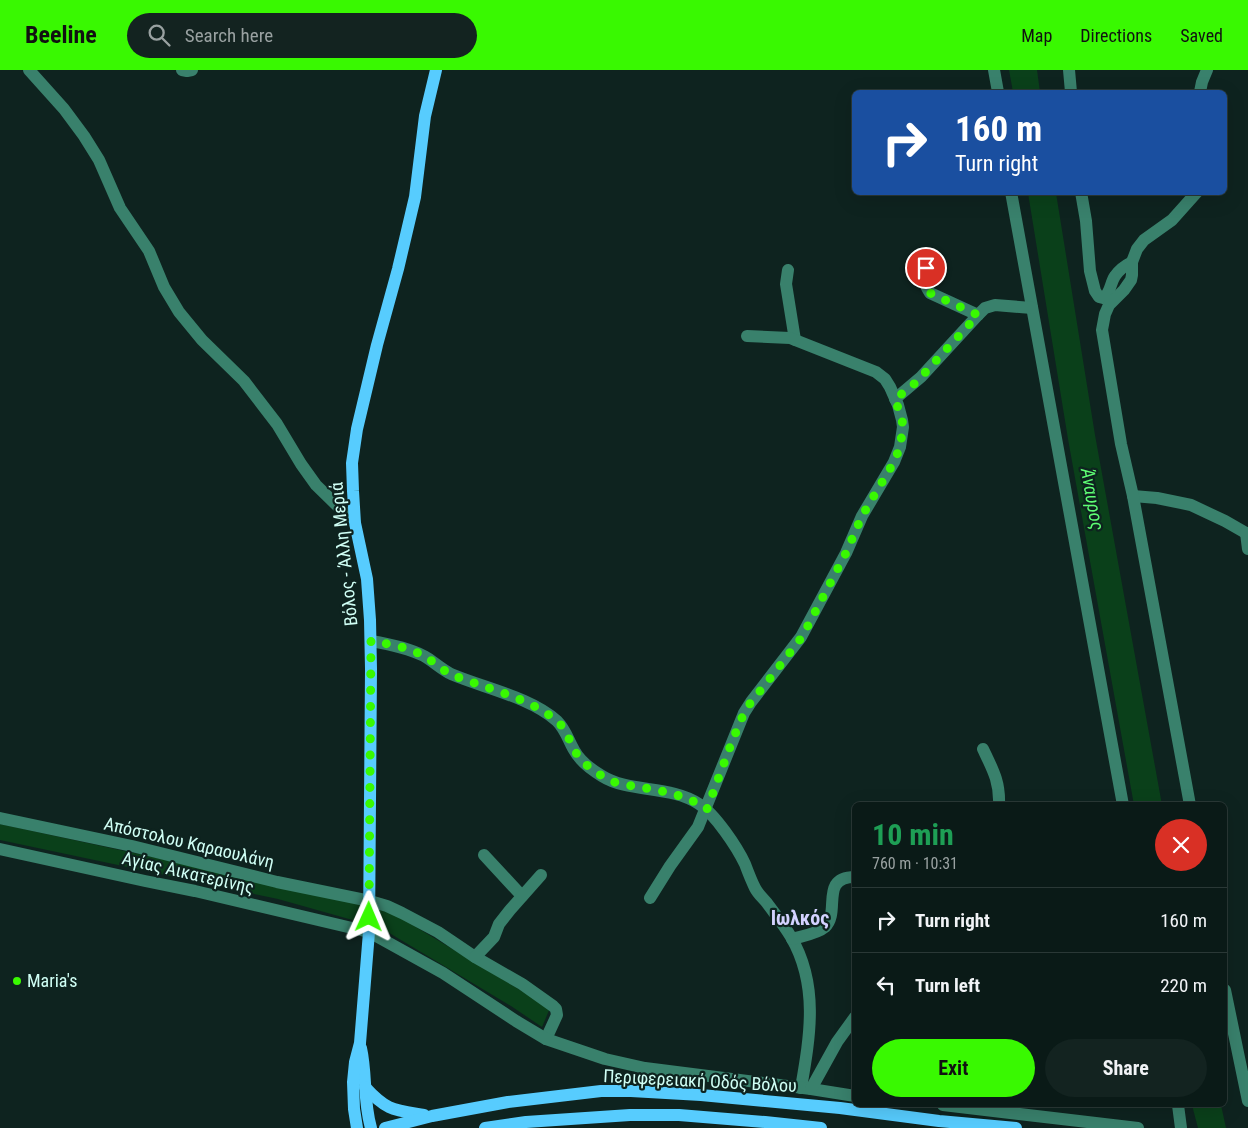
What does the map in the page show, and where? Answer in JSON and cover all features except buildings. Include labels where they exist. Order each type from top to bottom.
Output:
[{"type":"main road","name":"Βόλος - Άλλη Μεριά","points":[[358,1128],[354,1109],[353,1082],[360,1043],[369,932],[371,641],[367,579],[355,522],[352,463],[357,429],[415,197],[425,116],[436,70]]},
{"type":"main road","name":"Βόλος - Άλλη Μεριά","points":[[360,1043],[364,1061],[366,1104],[371,1128]]},
{"type":"main road","points":[[365,1087],[381,1103],[394,1110],[432,1116]]},
{"type":"main road","name":"Περιφερειακή Οδός Βόλου","points":[[384,1128],[432,1116],[520,1100],[630,1091],[701,1095],[840,1108],[939,1121],[1016,1128]]},
{"type":"main road","name":"Περιφερειακή Οδός Βόλου","points":[[485,1128],[526,1122],[630,1115],[679,1115],[821,1128]]},
{"type":"street","points":[[29,70],[64,109],[99,160],[120,208],[149,251],[164,287],[179,312],[202,340],[244,380],[277,424],[316,485],[355,522]]},
{"type":"street","points":[[182,70],[192,70]]},
{"type":"street","points":[[994,70],[998,90]]},
{"type":"street","points":[[1069,70],[1071,90]]},
{"type":"street","points":[[1200,90],[1207,70]]},
{"type":"street","points":[[1012,195],[1122,802]]},
{"type":"street","points":[[1082,195],[1086,221],[1090,271],[1095,291],[1099,297],[1103,298],[1107,295],[1115,276],[1132,262]]},
{"type":"street","points":[[1189,802],[1133,496],[1121,444],[1102,330],[1109,305],[1131,280],[1132,262],[1140,244],[1172,220],[1193,195]]},
{"type":"street","points":[[926,268],[924,279],[930,293],[978,315]]},
{"type":"street","points":[[788,270],[786,284],[795,340]]},
{"type":"street","points":[[895,399],[921,377],[986,308],[995,305],[1032,308]]},
{"type":"street","points":[[650,898],[670,866],[696,831],[707,809],[744,713],[802,637],[846,553],[862,516],[894,462],[900,447],[903,427],[902,420],[895,399],[885,379],[876,372],[795,340],[781,337],[747,336]]},
{"type":"street","points":[[1133,496],[1157,498],[1191,505],[1247,533],[1248,549]]},
{"type":"street","points":[[371,641],[415,652],[450,674],[537,707],[559,723],[565,730],[574,750],[580,758],[606,779],[680,795],[707,809],[740,855],[757,892],[774,912],[792,939],[804,965],[810,992],[806,1088]]},
{"type":"street","points":[[983,749],[999,786],[999,802]]},
{"type":"street","name":"Απόστολου Καραουλάνη","points":[[0,818],[132,846],[277,882],[370,901],[402,913],[438,932],[522,984],[555,1007],[557,1015],[546,1040]]},
{"type":"street","name":"Αγίας Αικατερίνης","points":[[0,849],[195,891],[369,932],[443,973],[546,1040],[594,1056],[645,1068],[852,1096]]},
{"type":"street","points":[[484,855],[522,896]]},
{"type":"street","points":[[476,957],[494,937],[499,924],[510,910],[541,875]]},
{"type":"street","points":[[792,939],[820,930],[827,925],[830,918],[834,886],[844,878],[852,877]]},
{"type":"street","points":[[1227,998],[1246,1077],[1248,1101]]},
{"type":"street","points":[[806,1088],[852,1021]]},
{"type":"street","points":[[960,1107],[1138,1128]]},
{"type":"street","points":[[1178,1107],[1181,1128]]},
{"type":"water","points":[[1009,70],[1037,70],[1040,90],[1013,90]]},
{"type":"water","name":"Άναυρος","points":[[1028,195],[1056,195],[1095,435],[1161,802],[1133,802],[1068,439]]},
{"type":"water","points":[[0,824],[386,909],[550,1008],[542,1027],[511,1006],[381,928],[278,899],[0,840]]},
{"type":"water","points":[[1193,1107],[1221,1107],[1226,1128],[1198,1128]]},
{"type":"place","name":"Maria's","points":[[17,981]]},
{"type":"district","name":"Ιωλκός","points":[[800,918]]},
{"type":"route","points":[[369,917],[371,641],[415,652],[450,674],[537,707],[559,723],[565,730],[574,750],[580,758],[606,779],[680,795],[699,803],[707,809],[744,713],[802,637],[846,553],[862,516],[890,472],[900,447],[903,427],[895,399],[921,377],[978,315],[930,293],[924,279],[926,268]]}]
